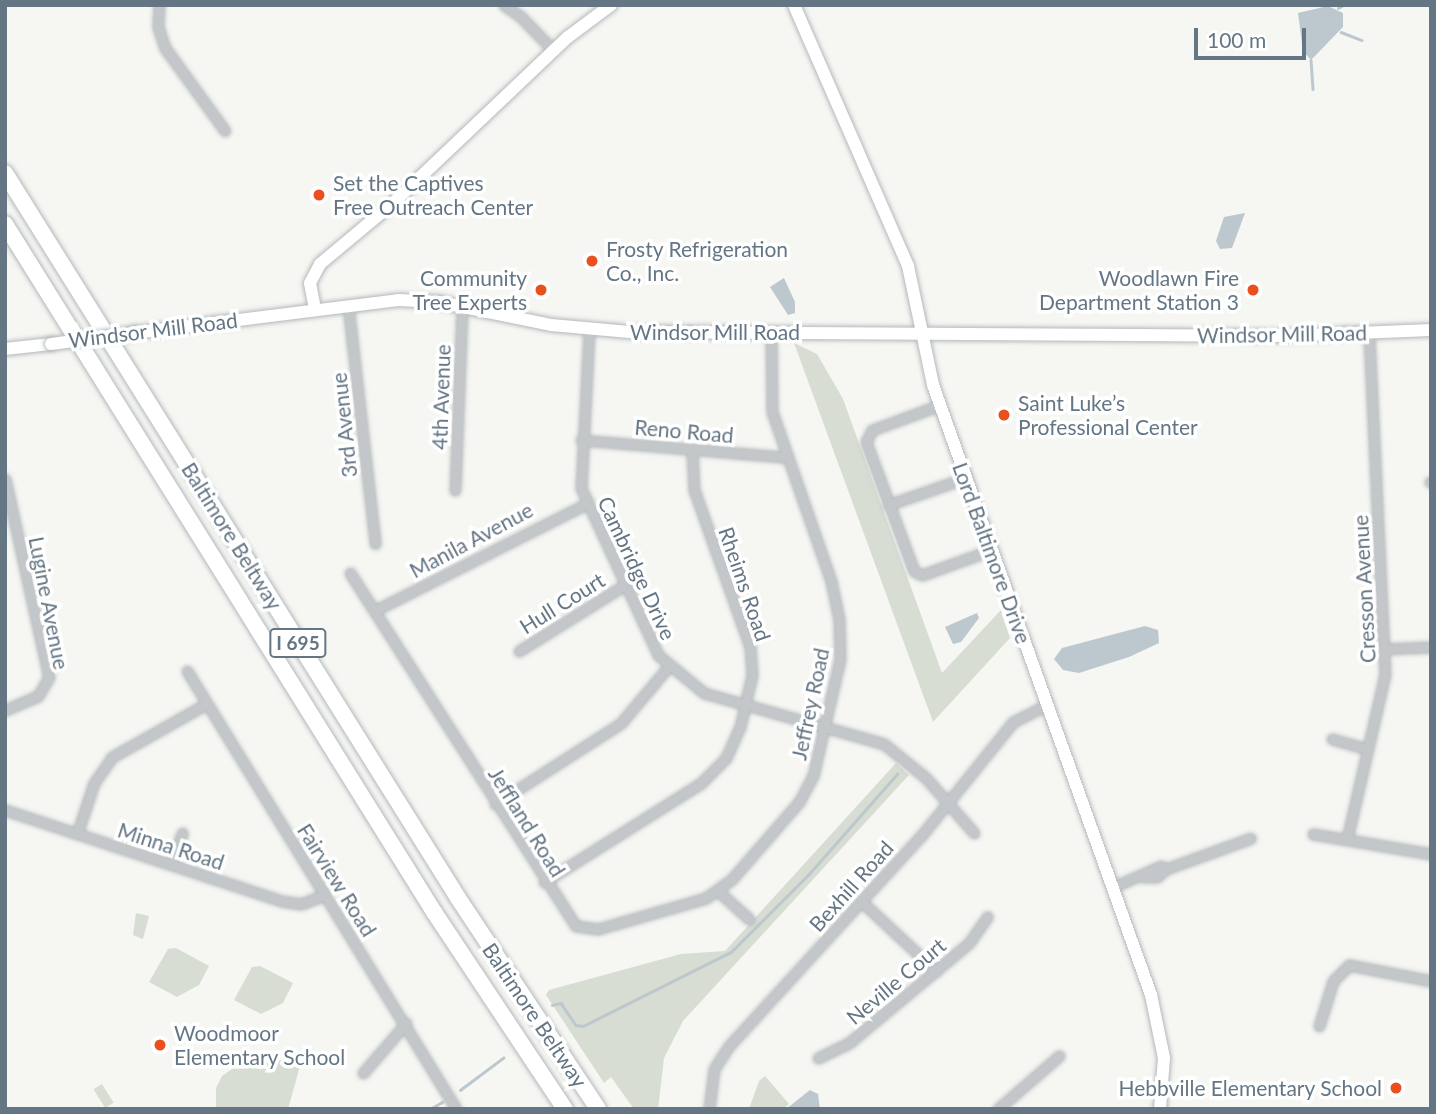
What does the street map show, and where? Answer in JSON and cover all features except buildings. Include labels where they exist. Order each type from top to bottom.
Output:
[{"type":"highway","name":"Baltimore Beltway","points":[[5,173],[458,898],[598,1109]]},
{"type":"highway","name":"Baltimore Beltway","points":[[5,224],[427,900],[565,1109]]},
{"type":"main road","points":[[315,309],[310,283],[315,268],[393,203],[554,51],[611,5]]},
{"type":"main road","name":"Lord Baltimore Drive","points":[[794,5],[908,266],[940,405],[1113,887],[1159,1026],[1164,1058],[1160,1109]]},
{"type":"main road","name":"Windsor Mill Road","points":[[5,349],[348,304],[421,300],[589,331],[1368,333],[1431,330]]},
{"type":"street","points":[[159,5],[158,27],[165,48],[225,131]]},
{"type":"street","points":[[503,5],[554,51]]},
{"type":"street","name":"3rd Avenue","points":[[348,304],[375,542]]},
{"type":"street","name":"4th Avenue","points":[[455,489],[462,307]]},
{"type":"street","name":"Cambridge Drive","points":[[589,331],[579,476],[586,504],[623,586],[649,640],[668,667],[705,693],[884,744],[949,801],[974,833]]},
{"type":"street","name":"Jeffrey Road","points":[[718,891],[799,802],[813,776],[840,659],[839,619],[831,582],[784,457],[769,392],[771,332]]},
{"type":"street","name":"Cresson Avenue","points":[[1347,839],[1384,689],[1368,333]]},
{"type":"street","points":[[940,405],[867,433],[866,442],[888,505],[918,574],[991,550]]},
{"type":"street","name":"Reno Road","points":[[581,440],[784,457]]},
{"type":"street","name":"Rheims Road","points":[[544,881],[701,783],[730,750],[746,706],[750,647],[694,490],[692,450]]},
{"type":"street","points":[[888,505],[965,478]]},
{"type":"street","name":"Lugine Avenue","points":[[5,479],[49,677],[38,696],[5,710]]},
{"type":"street","name":"Manila Avenue","points":[[374,611],[586,504]]},
{"type":"street","name":"Jeffland Road","points":[[350,573],[570,920],[590,931],[683,906],[718,891]]},
{"type":"street","name":"Hull Court","points":[[519,651],[623,586]]},
{"type":"street","points":[[1384,649],[1431,647]]},
{"type":"street","points":[[495,804],[621,723],[668,667]]},
{"type":"street","name":"Fairview Road","points":[[187,671],[406,1023],[456,1109]]},
{"type":"street","points":[[77,834],[94,783],[112,757],[206,704]]},
{"type":"street","name":"Bexhill Road","points":[[709,1109],[710,1082],[719,1059],[949,801],[1013,722],[1046,705]]},
{"type":"street","points":[[1332,739],[1368,750]]},
{"type":"street","name":"Minna Road","points":[[5,810],[292,904],[325,895]]},
{"type":"street","points":[[171,864],[182,833]]},
{"type":"street","points":[[1313,834],[1431,853]]},
{"type":"street","points":[[1113,887],[1143,877],[1161,866],[1166,869],[1251,838]]},
{"type":"street","points":[[718,891],[749,919]]},
{"type":"street","points":[[861,901],[936,971]]},
{"type":"street","name":"Neville Court","points":[[818,1058],[849,1043],[936,971],[969,943],[987,917]]},
{"type":"street","points":[[1319,1026],[1334,981],[1349,965],[1431,981]]},
{"type":"street","points":[[363,1073],[406,1023]]},
{"type":"street","points":[[998,1109],[1059,1056]]},
{"type":"shaded area","points":[[1328,6],[1343,13],[1343,27],[1311,60],[1303,51],[1298,13]]},
{"type":"shaded area","points":[[1245,213],[1232,248],[1220,249],[1216,241],[1224,217]]},
{"type":"shaded area","points":[[784,278],[795,302],[795,313],[788,315],[770,287]]},
{"type":"shaded area","points":[[794,343],[817,354],[843,399],[942,673],[1001,610],[1010,638],[933,722]]},
{"type":"shaded area","points":[[977,613],[979,618],[961,642],[953,644],[945,627]]},
{"type":"shaded area","points":[[1145,626],[1158,630],[1159,643],[1129,657],[1079,673],[1063,670],[1054,659],[1062,648]]},
{"type":"shaded area","points":[[896,763],[909,775],[683,1021],[664,1058],[658,1109],[634,1109],[611,1077],[604,1083],[546,995],[549,990],[681,954],[725,951]]},
{"type":"shaded area","points":[[136,913],[149,916],[143,939],[133,935]]},
{"type":"shaded area","points":[[176,948],[209,966],[199,985],[177,997],[149,982],[168,949]]},
{"type":"shaded area","points":[[260,966],[293,983],[283,1003],[261,1014],[234,1000],[252,967]]},
{"type":"shaded area","points":[[267,1056],[300,1066],[288,1109],[216,1109],[216,1088],[222,1076],[246,1059]]},
{"type":"shaded area","points":[[765,1076],[789,1104],[783,1109],[749,1109],[759,1081]]},
{"type":"shaded area","points":[[102,1084],[114,1103],[105,1108],[94,1089]]},
{"type":"shaded area","points":[[810,1090],[818,1094],[820,1109],[786,1109]]},
{"type":"waterway","points":[[1338,8],[1343,5]]},
{"type":"waterway","points":[[1341,32],[1362,40]]},
{"type":"waterway","points":[[1311,60],[1313,89]]},
{"type":"waterway","points":[[552,1005],[561,1003],[576,1025],[583,1026],[731,952],[808,875],[897,774]]},
{"type":"waterway","points":[[460,1090],[503,1058]]},
{"type":"waterway","points":[[430,1109],[442,1102]]},
{"type":"place","name":"Set the Captives Free Outreach Center","points":[[319,195]]},
{"type":"place","name":"Frosty Refrigeration Co., Inc.","points":[[592,261]]},
{"type":"place","name":"Community Tree Experts","points":[[541,290]]},
{"type":"place","name":"Woodlawn Fire Department Station 3","points":[[1253,290]]},
{"type":"place","name":"Saint Luke’s Professional Center","points":[[1004,415]]},
{"type":"place","name":"Woodmoor Elementary School","points":[[160,1045]]},
{"type":"place","name":"Hebbville Elementary School","points":[[1396,1088]]}]
